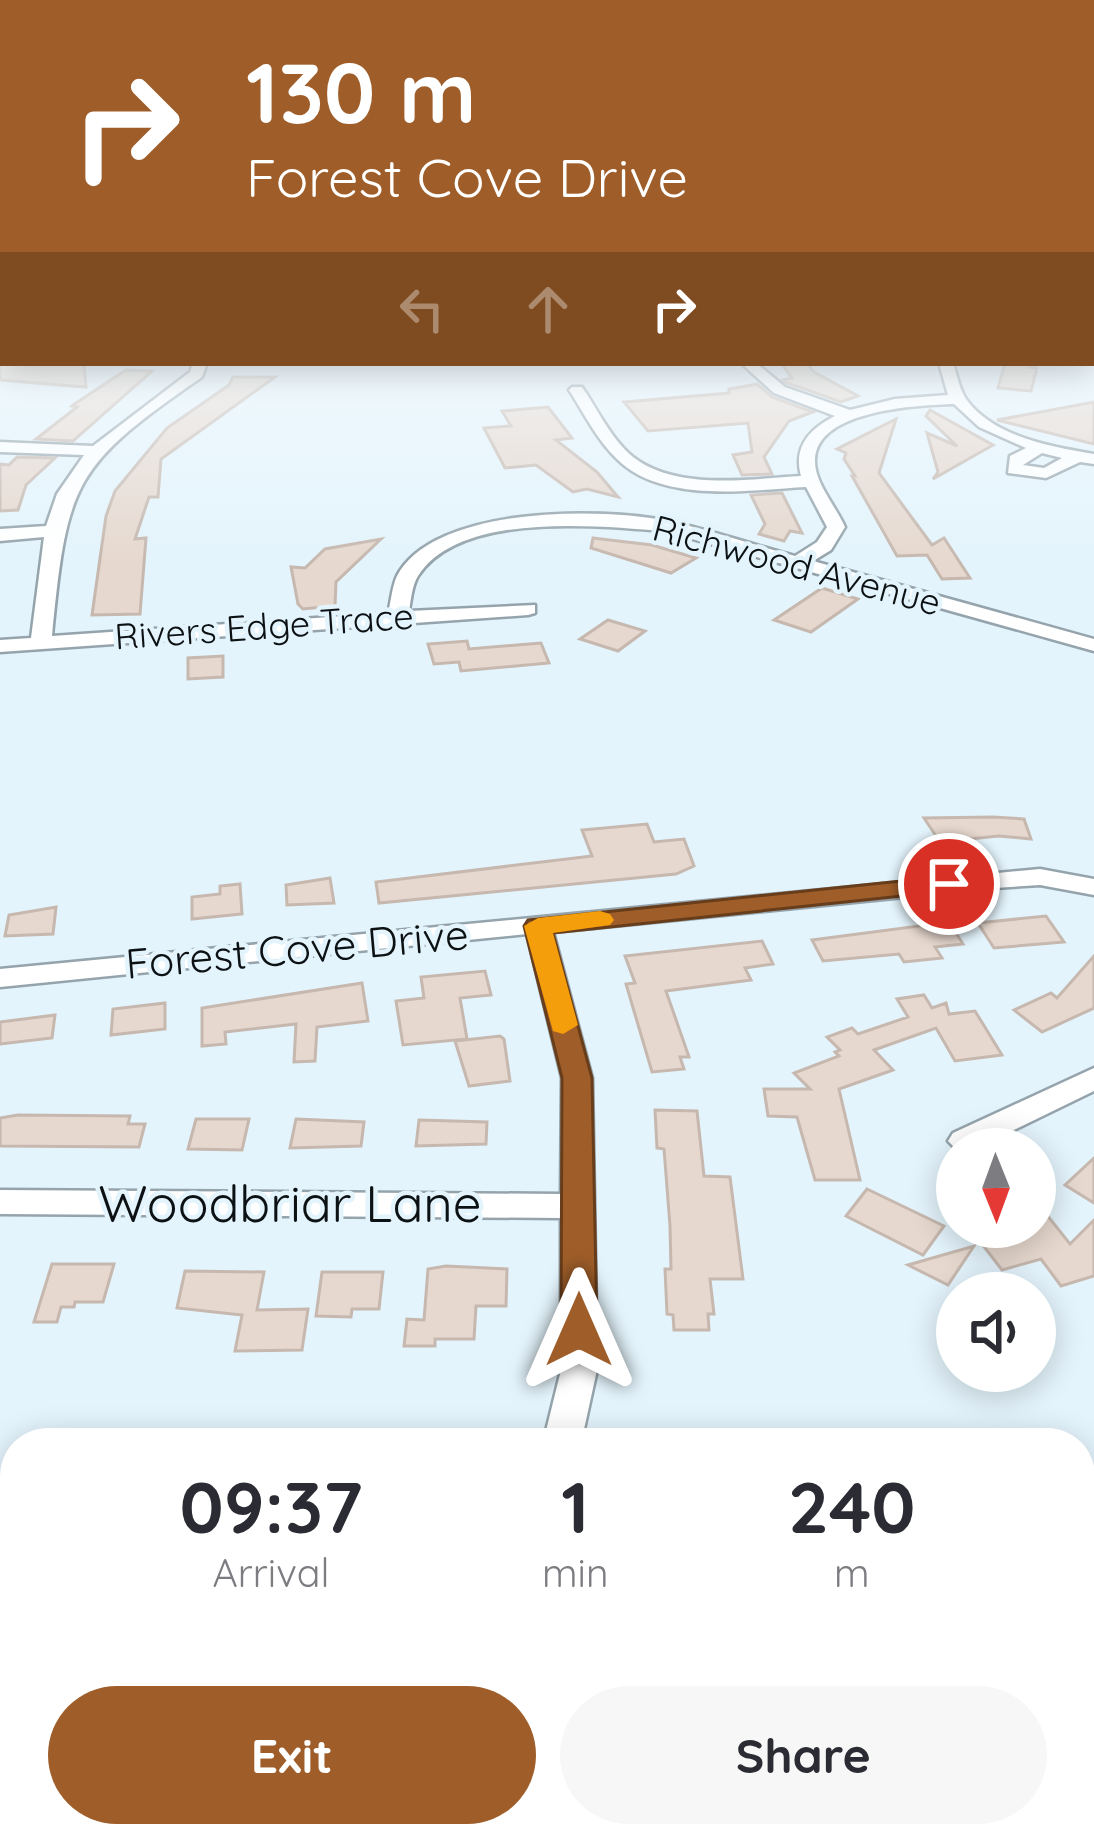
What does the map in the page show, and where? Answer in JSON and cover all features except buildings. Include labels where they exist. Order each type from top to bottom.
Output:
[{"type":"street","points":[[41,643],[56,530],[70,487],[142,412],[175,389]]},
{"type":"street","points":[[780,389],[848,415]]},
{"type":"street","points":[[955,389],[958,398],[996,428],[1041,447],[1086,458]]},
{"type":"street","points":[[577,390],[621,452],[644,471],[708,483],[814,481]]},
{"type":"street","points":[[797,563],[824,546],[836,527],[807,468],[808,447],[816,436],[848,415],[906,402],[958,398]]},
{"type":"street","points":[[0,447],[101,451]]},
{"type":"street","points":[[1041,447],[1016,460],[1014,469],[1046,473],[1086,458]]},
{"type":"street","name":"Richwood Avenue","points":[[398,614],[402,583],[428,553],[478,532],[530,521],[603,520],[665,526],[1094,645]]},
{"type":"street","points":[[0,535],[56,530]]},
{"type":"street","name":"Rivers Edge Trace","points":[[0,646],[398,614],[528,609]]},
{"type":"street","name":"Forest Cove Drive","points":[[0,978],[995,880],[1040,877],[1094,886]]},
{"type":"street","points":[[538,926],[577,1078],[579,1370],[565,1428]]},
{"type":"street","points":[[991,1128],[1094,1078]]},
{"type":"street","name":"Woodbriar Lane","points":[[0,1202],[580,1206]]},
{"type":"slow traffic","points":[[563,1025],[538,926],[600,920]]},
{"type":"route","points":[[579,1330],[577,1078],[538,926],[949,884]]}]
